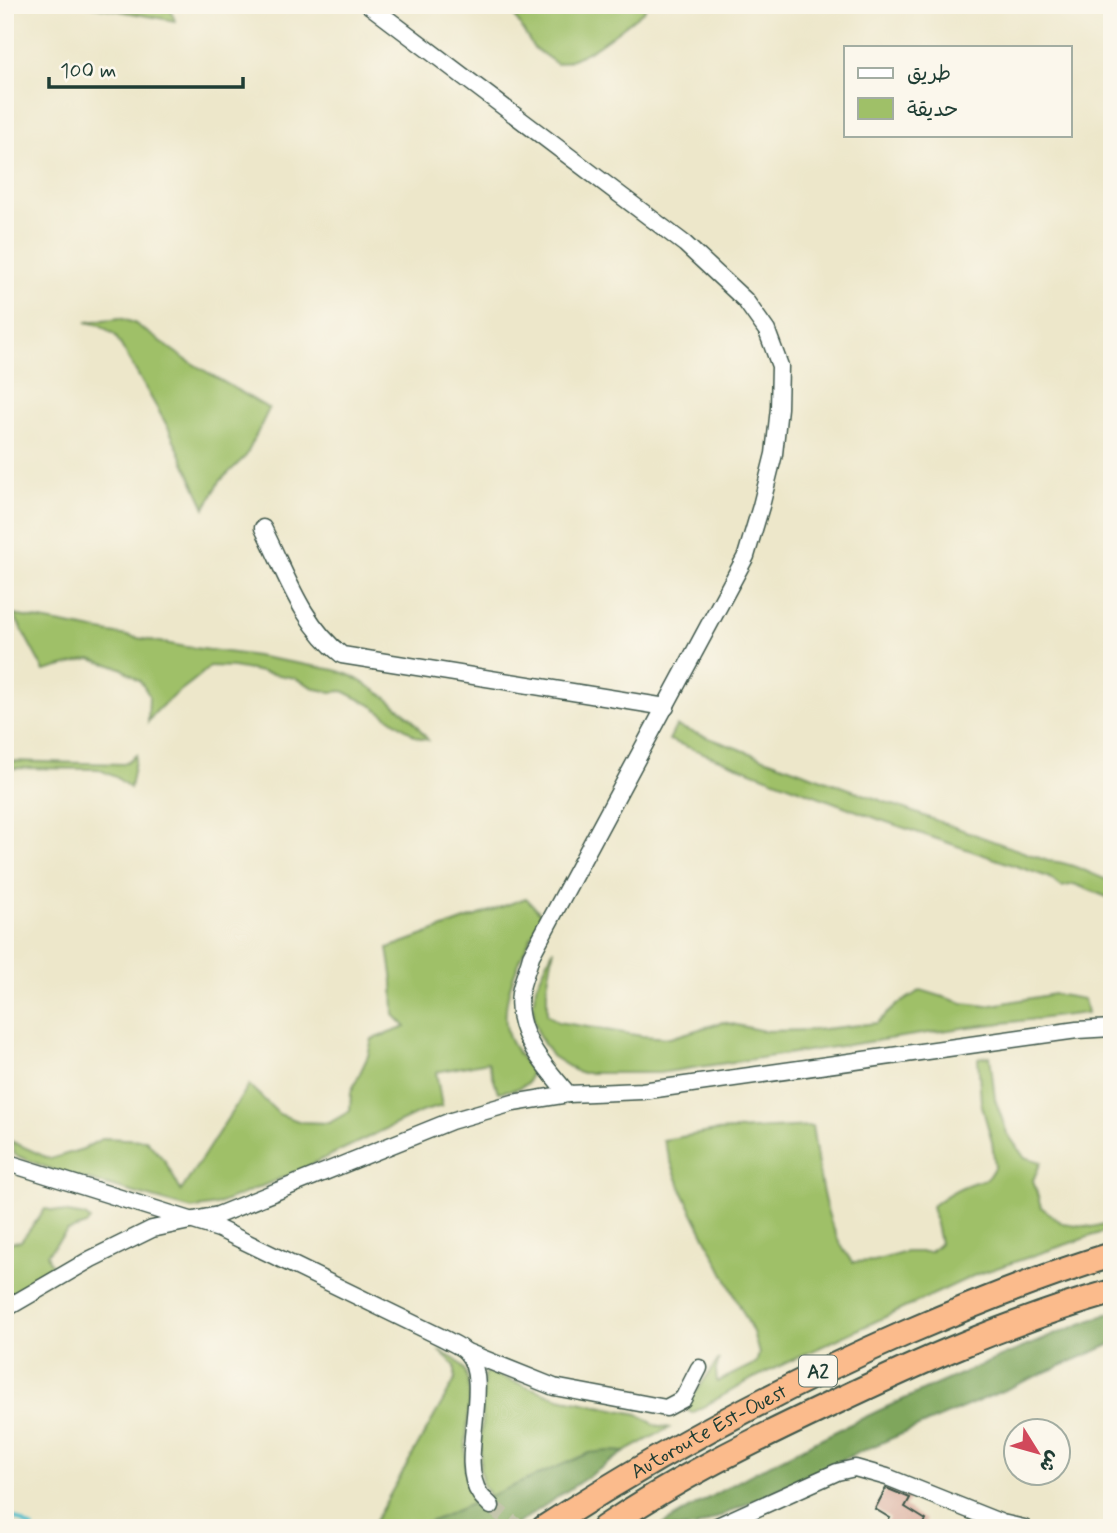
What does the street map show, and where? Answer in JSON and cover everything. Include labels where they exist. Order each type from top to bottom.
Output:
[{"type":"highway","name":"Autoroute Est-Ouest","points":[[544,1528],[728,1418],[822,1369],[972,1304],[1112,1255]]},
{"type":"highway","name":"Autoroute Est-Ouest","points":[[604,1528],[714,1460],[900,1371],[989,1332],[1112,1292]]},
{"type":"street","points":[[369,5],[685,244],[745,300],[767,331],[780,366],[774,454],[746,556],[531,957],[520,995],[523,1033],[543,1064],[568,1094]]},
{"type":"street","points":[[263,528],[308,619],[325,642],[342,654],[666,707]]},
{"type":"street","points":[[5,1309],[91,1259],[152,1229],[218,1215],[451,1121],[513,1103],[568,1094],[642,1091],[1077,1030],[1112,1028]]},
{"type":"street","points":[[5,1162],[219,1229],[394,1313],[467,1352],[554,1387],[666,1408],[683,1399],[699,1368]]},
{"type":"street","points":[[467,1352],[475,1369],[476,1391],[472,1470],[479,1494],[491,1506]]},
{"type":"street","points":[[713,1528],[837,1472],[855,1468],[887,1477],[1002,1523],[1024,1528]]},
{"type":"green space","points":[[87,5],[169,5],[175,21]]},
{"type":"green space","points":[[508,5],[645,5],[645,10],[592,49],[557,64],[533,47]]},
{"type":"green space","points":[[120,318],[134,323],[185,359],[269,409],[246,456],[220,481],[205,508],[169,429],[115,335],[100,325],[86,322]]},
{"type":"green space","points":[[14,615],[186,647],[335,670],[352,676],[383,695],[411,718],[428,740],[417,737],[371,705],[343,691],[316,689],[295,678],[233,667],[210,666],[161,706],[148,722],[149,695],[140,681],[121,668],[90,659],[44,671]]},
{"type":"green space","points":[[676,726],[1048,861],[1081,869],[1112,882],[1112,899],[1074,884],[1062,887],[1048,877],[878,819],[669,740]]},
{"type":"green space","points":[[136,755],[130,788],[116,777],[98,769],[5,770],[5,761],[124,764]]},
{"type":"green space","points":[[526,898],[543,916],[514,976],[506,1009],[506,1025],[510,1040],[531,1072],[528,1083],[516,1089],[498,1092],[488,1062],[436,1072],[442,1106],[421,1112],[289,1175],[216,1205],[192,1209],[53,1170],[15,1155],[11,1141],[50,1159],[83,1149],[103,1138],[146,1140],[165,1161],[181,1191],[249,1085],[279,1114],[301,1122],[329,1123],[350,1111],[351,1092],[368,1056],[372,1039],[406,1027],[394,1015],[388,948]]},
{"type":"green space","points":[[554,948],[547,986],[547,1014],[558,1022],[642,1036],[670,1038],[723,1022],[764,1031],[815,1030],[877,1023],[897,1005],[921,990],[963,1003],[987,1006],[1054,994],[1084,999],[1087,1013],[969,1027],[659,1073],[579,1073],[552,1056],[539,1036],[534,1020],[536,986]]},
{"type":"green space","points":[[990,1056],[995,1099],[1007,1133],[1024,1157],[1041,1162],[1033,1180],[1041,1207],[1062,1223],[1092,1227],[1112,1222],[1112,1229],[973,1276],[754,1378],[692,1413],[687,1410],[688,1403],[719,1359],[717,1382],[756,1363],[759,1354],[753,1332],[681,1189],[663,1140],[716,1131],[812,1126],[828,1214],[842,1247],[852,1262],[874,1261],[906,1252],[930,1252],[940,1243],[932,1206],[958,1189],[987,1179],[995,1166],[992,1142],[981,1102],[978,1058]]},
{"type":"green space","points":[[45,1209],[85,1216],[90,1220],[86,1225],[67,1231],[47,1254],[54,1267],[61,1266],[5,1299],[5,1243],[21,1241]]},
{"type":"green space","points":[[1112,1312],[1112,1344],[841,1460],[695,1528],[657,1528],[767,1466],[880,1410],[995,1359]]},
{"type":"green space","points":[[438,1350],[459,1363],[467,1377],[469,1411],[466,1471],[469,1488],[476,1503],[416,1528],[371,1528],[455,1380],[455,1366]]},
{"type":"green space","points":[[487,1372],[559,1398],[638,1414],[655,1425],[669,1428],[625,1452],[609,1451],[490,1497],[482,1483],[480,1467],[484,1376]]},
{"type":"green space","points":[[625,1452],[511,1528],[416,1528],[589,1453]]},
{"type":"building","points":[[886,1488],[910,1498],[905,1507],[926,1520],[922,1528],[883,1528],[890,1518],[875,1509]]},
{"type":"waterway","points":[[5,1512],[32,1528]]},
{"type":"tunnel","points":[[491,1506],[519,1528]]}]
